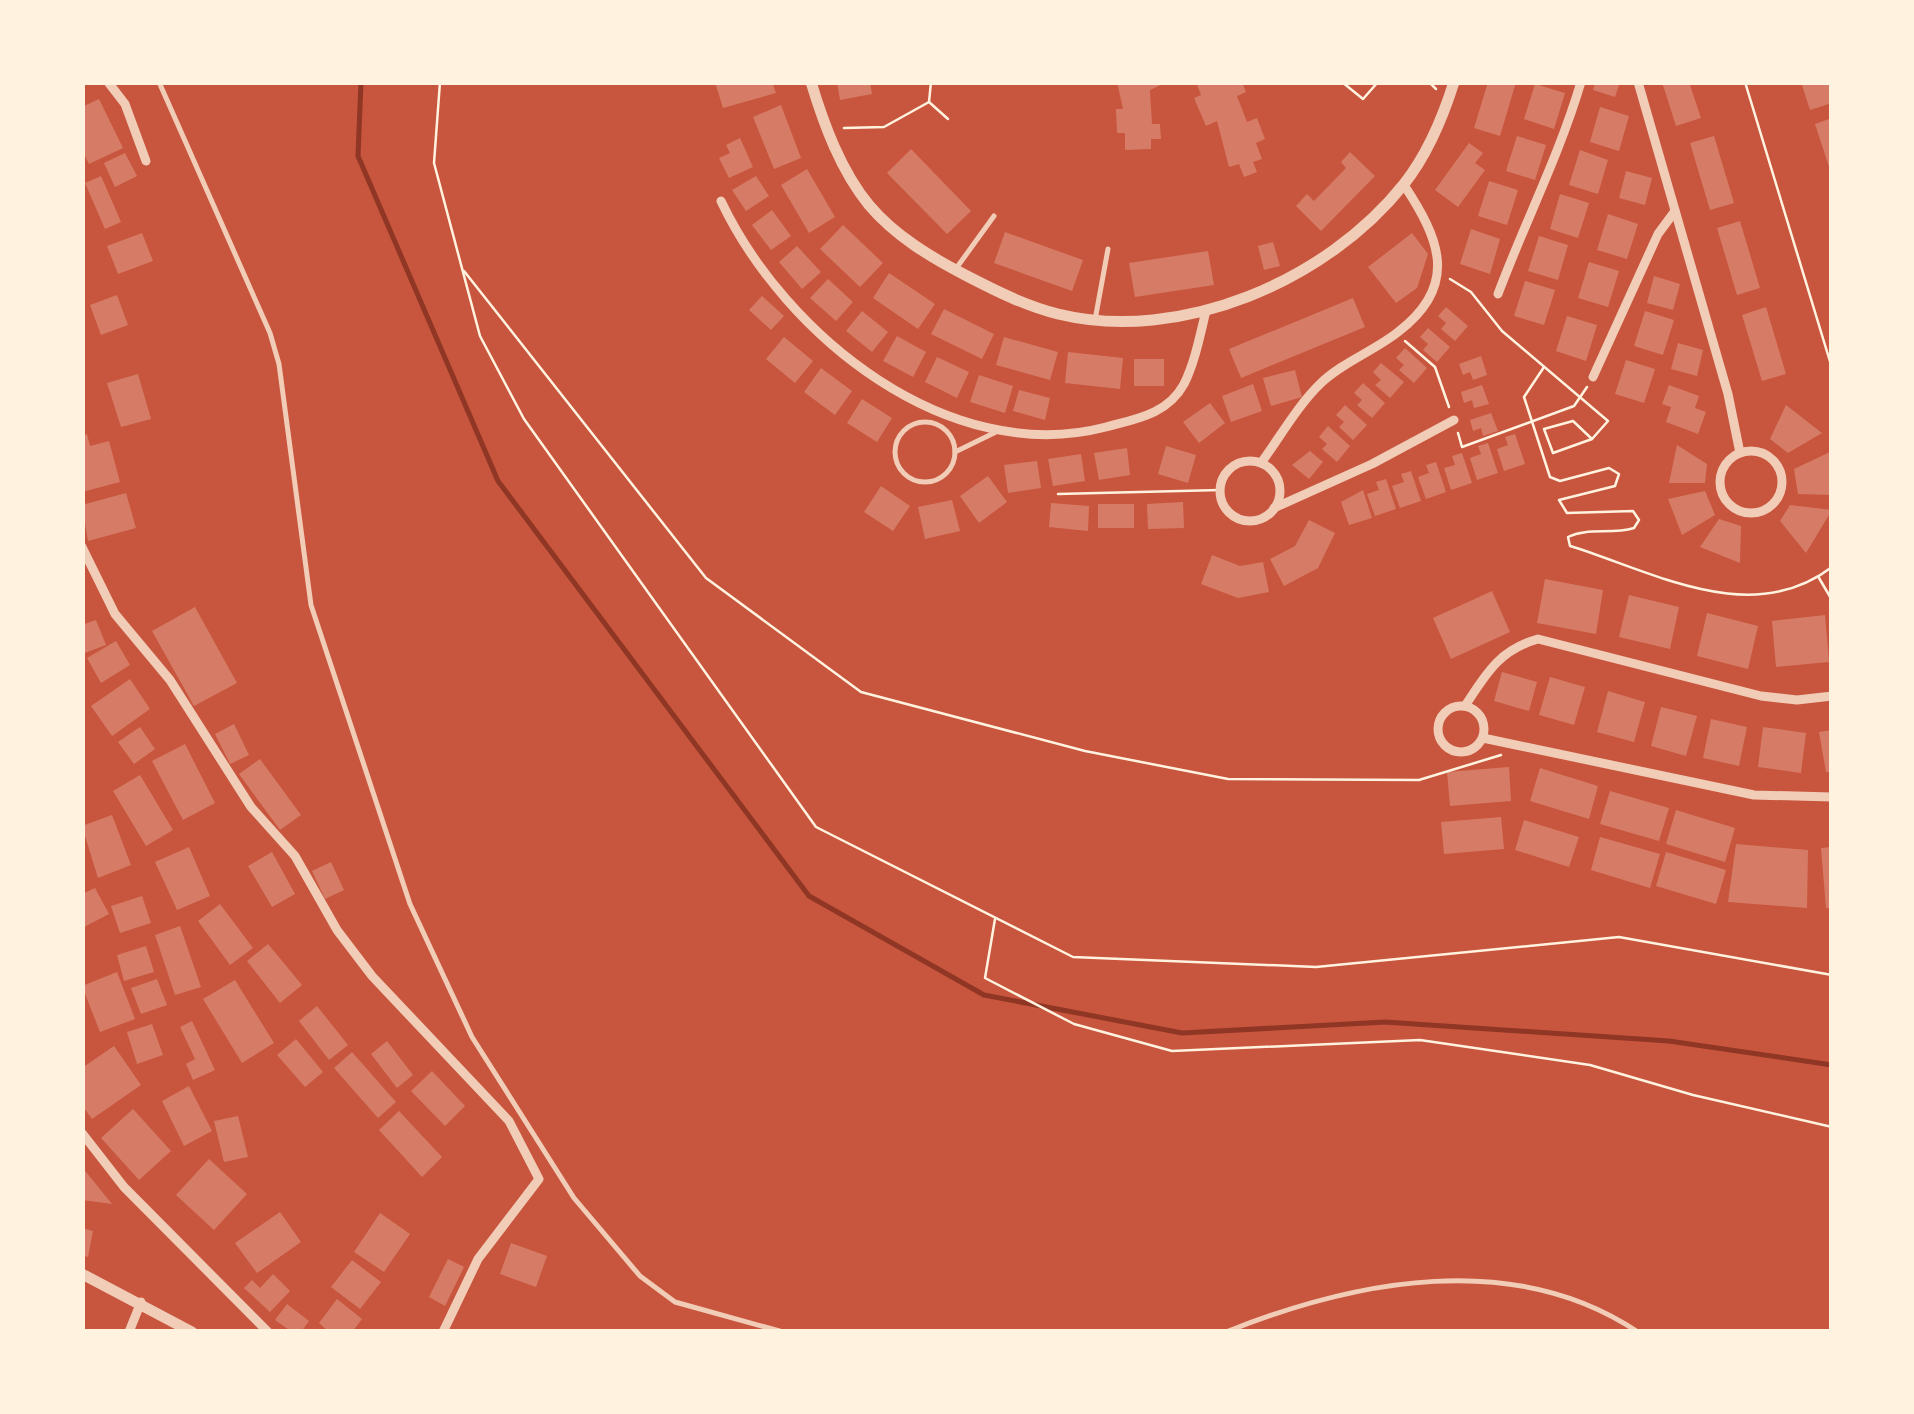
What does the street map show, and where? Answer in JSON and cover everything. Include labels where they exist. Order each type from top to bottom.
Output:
[{"type":"street","points":[[108,82],[126,104],[146,161]]},
{"type":"street","points":[[811,82],[828,130],[867,202],[887,224],[955,270],[1034,307],[1095,320],[1206,312],[1296,272],[1372,218],[1404,185],[1422,158],[1454,82]]},
{"type":"street","points":[[1498,294],[1526,218],[1558,157],[1582,82]]},
{"type":"street","points":[[1638,82],[1728,394],[1740,453]]},
{"type":"street","points":[[1261,463],[1322,382],[1396,334],[1414,315],[1438,272],[1436,237],[1404,185]]},
{"type":"street","points":[[721,201],[752,258],[840,349],[904,393],[996,432],[1040,436],[1099,429],[1161,410],[1183,386],[1206,312]]},
{"type":"street","points":[[1593,377],[1658,234],[1675,211]]},
{"type":"street","points":[[1274,508],[1279,498],[1276,477],[1261,463],[1251,461],[1231,467],[1220,490],[1224,506],[1240,519],[1258,520],[1274,508],[1372,464],[1454,420]]},
{"type":"street","points":[[1740,453],[1768,456],[1781,472],[1778,497],[1762,511],[1735,508],[1722,492],[1724,468],[1740,453]]},
{"type":"street","points":[[82,547],[115,614],[170,680],[250,807],[294,856],[337,930],[372,976],[509,1121],[540,1179],[478,1259],[443,1332]]},
{"type":"street","points":[[1482,738],[1464,753],[1448,750],[1437,727],[1442,714],[1465,706],[1498,657],[1514,646],[1538,639],[1762,696],[1798,700],[1832,696]]},
{"type":"street","points":[[1465,706],[1480,716],[1482,738]]},
{"type":"street","points":[[1482,738],[1754,795],[1802,800],[1832,798]]},
{"type":"street","points":[[82,1133],[124,1187],[263,1329]]},
{"type":"street","points":[[82,1274],[192,1332]]},
{"type":"street","points":[[129,1332],[141,1302]]},
{"type":"lane","points":[[160,82],[270,333],[279,364],[311,605],[410,904],[448,991],[496,1080],[554,1170],[640,1276],[675,1302],[782,1332]]},
{"type":"lane","points":[[955,270],[994,216]]},
{"type":"lane","points":[[1095,320],[1108,249]]},
{"type":"lane","points":[[955,452],[941,427],[918,423],[901,434],[895,454],[908,476],[930,482],[948,471],[955,452],[996,432]]},
{"type":"lane","points":[[1226,1332],[1345,1294],[1426,1280],[1505,1282],[1598,1309],[1638,1332]]},
{"type":"path","points":[[440,82],[434,163],[480,336],[524,419],[816,827],[1073,957],[1316,967],[1620,937],[1832,975]]},
{"type":"path","points":[[929,102],[931,82]]},
{"type":"path","points":[[1342,82],[1364,99],[1378,82]]},
{"type":"path","points":[[1354,92],[1355,82]]},
{"type":"path","points":[[1745,82],[1832,368]]},
{"type":"path","points":[[828,130],[884,127],[929,102]]},
{"type":"path","points":[[929,102],[948,119]]},
{"type":"path","points":[[462,270],[706,578],[861,692],[1085,751],[1228,779],[1419,780],[1526,747]]},
{"type":"path","points":[[1438,272],[1471,292],[1502,331],[1608,421],[1592,439],[1553,453],[1544,429],[1574,421],[1592,439]]},
{"type":"path","points":[[1396,334],[1435,367],[1462,447],[1574,406],[1593,377]]},
{"type":"path","points":[[1544,367],[1524,397],[1550,477],[1560,482],[1609,468],[1619,474],[1614,486],[1559,500],[1567,513],[1633,511],[1638,520],[1634,528],[1620,532],[1582,530],[1568,537],[1570,546],[1696,590],[1728,596],[1784,589],[1832,567]]},
{"type":"path","points":[[1058,494],[1220,490]]},
{"type":"path","points":[[1818,576],[1832,600]]},
{"type":"path","points":[[995,918],[985,978],[1074,1024],[1172,1051],[1420,1040],[1590,1065],[1693,1095],[1832,1127]]},
{"type":"building","points":[[715,82],[772,82],[776,93],[723,108]]},
{"type":"building","points":[[837,82],[870,82],[872,94],[840,100]]},
{"type":"building","points":[[1117,82],[1167,82],[1150,90],[1152,124],[1160,124],[1161,139],[1151,139],[1151,149],[1125,150],[1125,133],[1117,133],[1116,109],[1123,109]]},
{"type":"building","points":[[1196,82],[1242,82],[1246,92],[1237,96],[1247,122],[1257,118],[1265,139],[1256,143],[1262,159],[1253,162],[1257,172],[1244,177],[1239,164],[1229,167],[1217,121],[1206,126],[1194,98],[1201,95]]},
{"type":"building","points":[[1488,82],[1516,82],[1500,136],[1474,128]]},
{"type":"building","points":[[1595,82],[1619,85],[1615,97],[1593,90]]},
{"type":"building","points":[[1662,82],[1689,82],[1701,118],[1676,126]]},
{"type":"building","points":[[1801,82],[1832,82],[1832,103],[1810,110]]},
{"type":"building","points":[[1535,84],[1565,93],[1554,129],[1524,119]]},
{"type":"building","points":[[99,99],[123,148],[89,164],[82,150],[82,107]]},
{"type":"building","points":[[781,105],[801,158],[774,169],[753,117]]},
{"type":"building","points":[[1600,107],[1629,116],[1619,151],[1590,142]]},
{"type":"building","points":[[1832,118],[1832,173],[1831,173],[1815,124]]},
{"type":"building","points":[[1517,136],[1546,145],[1535,180],[1506,171]]},
{"type":"building","points":[[1714,136],[1734,203],[1710,210],[1690,143]]},
{"type":"building","points":[[740,138],[753,167],[729,178],[719,158],[730,153],[726,145]]},
{"type":"building","points":[[1469,143],[1483,153],[1475,163],[1485,170],[1458,207],[1435,190]]},
{"type":"building","points":[[911,149],[971,211],[947,234],[887,173]]},
{"type":"building","points":[[1580,150],[1608,160],[1598,194],[1569,185]]},
{"type":"building","points":[[1350,152],[1375,176],[1321,231],[1296,206],[1307,194],[1314,201],[1346,168],[1341,162]]},
{"type":"building","points":[[125,153],[137,176],[115,187],[104,163]]},
{"type":"building","points":[[807,169],[835,217],[809,233],[781,185]]},
{"type":"building","points":[[1626,171],[1652,178],[1645,205],[1619,198]]},
{"type":"building","points":[[101,176],[121,222],[105,229],[85,183]]},
{"type":"building","points":[[756,176],[769,196],[746,211],[732,190]]},
{"type":"building","points":[[1489,181],[1518,190],[1507,225],[1478,216]]},
{"type":"building","points":[[1560,194],[1589,203],[1578,238],[1550,229]]},
{"type":"building","points":[[772,210],[791,236],[771,250],[752,225]]},
{"type":"building","points":[[1608,214],[1638,224],[1627,259],[1597,250]]},
{"type":"building","points":[[1740,221],[1760,288],[1737,295],[1717,228]]},
{"type":"building","points":[[843,225],[883,263],[860,287],[820,249]]},
{"type":"building","points":[[1471,229],[1500,239],[1490,274],[1460,264]]},
{"type":"building","points":[[1005,232],[1083,260],[1072,291],[994,263]]},
{"type":"building","points":[[142,233],[153,261],[118,274],[107,246]]},
{"type":"building","points":[[1412,233],[1428,254],[1417,288],[1396,303],[1368,267]]},
{"type":"building","points":[[1539,236],[1568,245],[1558,280],[1528,271]]},
{"type":"building","points":[[1273,242],[1280,266],[1264,270],[1258,246]]},
{"type":"building","points":[[797,246],[821,272],[802,289],[779,262]]},
{"type":"building","points":[[1208,251],[1214,285],[1135,297],[1129,263]]},
{"type":"building","points":[[1589,262],[1619,271],[1608,307],[1578,298]]},
{"type":"building","points":[[889,273],[935,304],[918,329],[873,298]]},
{"type":"building","points":[[1654,276],[1680,284],[1673,310],[1647,303]]},
{"type":"building","points":[[828,279],[853,302],[836,321],[810,298]]},
{"type":"building","points":[[1525,281],[1555,290],[1544,325],[1514,316]]},
{"type":"building","points":[[117,295],[128,325],[101,335],[90,305]]},
{"type":"building","points":[[762,296],[784,316],[771,330],[749,310]]},
{"type":"building","points":[[1353,298],[1365,327],[1241,378],[1229,349]]},
{"type":"building","points":[[1446,307],[1468,326],[1455,341],[1441,329],[1446,323],[1438,316]]},
{"type":"building","points":[[1766,307],[1786,374],[1762,381],[1742,315]]},
{"type":"building","points":[[944,309],[994,334],[982,359],[931,334]]},
{"type":"building","points":[[862,311],[888,332],[872,352],[846,331]]},
{"type":"building","points":[[1645,311],[1674,320],[1663,355],[1634,346]]},
{"type":"building","points":[[1567,316],[1597,325],[1586,361],[1556,351]]},
{"type":"building","points":[[1428,328],[1450,347],[1437,362],[1423,350],[1428,344],[1420,337]]},
{"type":"building","points":[[897,336],[926,352],[913,377],[883,361]]},
{"type":"building","points":[[784,337],[813,361],[795,383],[766,359]]},
{"type":"building","points":[[1004,337],[1058,352],[1050,380],[996,365]]},
{"type":"building","points":[[1678,343],[1703,350],[1697,376],[1671,369]]},
{"type":"building","points":[[1405,348],[1427,368],[1414,383],[1399,370],[1404,365],[1396,358]]},
{"type":"building","points":[[1068,352],[1123,358],[1120,389],[1065,383]]},
{"type":"building","points":[[1481,356],[1487,375],[1473,380],[1470,372],[1463,375],[1459,364]]},
{"type":"building","points":[[937,357],[969,372],[957,398],[925,382]]},
{"type":"building","points":[[1134,359],[1164,359],[1164,386],[1134,386]]},
{"type":"building","points":[[1626,360],[1655,369],[1644,403],[1615,394]]},
{"type":"building","points":[[1381,363],[1404,382],[1390,398],[1375,385],[1381,380],[1373,372]]},
{"type":"building","points":[[821,368],[852,391],[835,415],[804,392]]},
{"type":"building","points":[[1295,370],[1302,397],[1271,406],[1263,378]]},
{"type":"building","points":[[138,374],[151,419],[121,427],[107,383]]},
{"type":"building","points":[[979,375],[1013,386],[1005,413],[970,402]]},
{"type":"building","points":[[1363,383],[1385,403],[1372,418],[1357,405],[1362,400],[1354,393]]},
{"type":"building","points":[[1253,384],[1262,411],[1231,422],[1222,396]]},
{"type":"building","points":[[1482,385],[1489,404],[1474,408],[1472,400],[1464,403],[1461,392]]},
{"type":"building","points":[[1669,385],[1699,396],[1695,408],[1706,412],[1698,434],[1666,422],[1671,407],[1662,404]]},
{"type":"building","points":[[1019,390],[1050,398],[1045,420],[1013,411]]},
{"type":"building","points":[[862,399],[892,418],[877,442],[847,423]]},
{"type":"building","points":[[1210,403],[1225,423],[1199,443],[1183,422]]},
{"type":"building","points":[[1345,405],[1367,425],[1353,440],[1339,427],[1344,422],[1336,415]]},
{"type":"building","points":[[1786,405],[1822,433],[1788,453],[1770,439]]},
{"type":"building","points":[[1491,413],[1498,431],[1483,436],[1481,428],[1473,431],[1470,420]]},
{"type":"building","points":[[1328,426],[1350,446],[1337,462],[1322,449],[1327,444],[1319,437]]},
{"type":"building","points":[[87,434],[90,446],[109,441],[120,482],[82,492],[82,436]]},
{"type":"building","points":[[1515,434],[1525,464],[1504,471],[1497,449],[1508,445],[1505,437]]},
{"type":"building","points":[[1488,443],[1498,473],[1477,480],[1470,458],[1481,454],[1478,446]]},
{"type":"building","points":[[1677,445],[1707,464],[1705,483],[1669,483]]},
{"type":"building","points":[[1166,446],[1196,455],[1188,483],[1158,474]]},
{"type":"building","points":[[1127,448],[1130,475],[1099,480],[1094,453]]},
{"type":"building","points":[[1310,451],[1323,462],[1309,479],[1292,465]]},
{"type":"building","points":[[1830,452],[1832,495],[1798,494],[1794,469]]},
{"type":"building","points":[[1462,453],[1472,483],[1451,490],[1444,468],[1455,465],[1452,456]]},
{"type":"building","points":[[1081,454],[1085,481],[1053,486],[1048,459]]},
{"type":"building","points":[[1037,461],[1041,488],[1008,493],[1004,465]]},
{"type":"building","points":[[1436,462],[1446,492],[1426,499],[1418,477],[1429,473],[1426,465]]},
{"type":"building","points":[[1411,471],[1421,501],[1400,508],[1392,486],[1404,482],[1401,474]]},
{"type":"building","points":[[988,476],[1007,502],[979,523],[960,496]]},
{"type":"building","points":[[1386,479],[1396,509],[1375,516],[1367,494],[1379,490],[1376,482]]},
{"type":"building","points":[[881,486],[910,506],[893,531],[864,512]]},
{"type":"building","points":[[1363,490],[1372,518],[1349,525],[1341,502]]},
{"type":"building","points":[[1705,491],[1715,515],[1682,535],[1668,499]]},
{"type":"building","points":[[126,493],[136,528],[88,541],[82,505]]},
{"type":"building","points":[[952,500],[960,531],[925,539],[918,507]]},
{"type":"building","points":[[1183,502],[1184,528],[1148,529],[1147,504]]},
{"type":"building","points":[[1051,503],[1089,506],[1088,531],[1049,527]]},
{"type":"building","points":[[1098,504],[1134,504],[1134,528],[1098,528]]},
{"type":"building","points":[[1790,505],[1832,510],[1806,553],[1780,521]]},
{"type":"building","points":[[1719,519],[1741,526],[1740,563],[1700,547]]},
{"type":"building","points":[[1309,520],[1335,533],[1318,568],[1284,586],[1270,559],[1295,546]]},
{"type":"building","points":[[1212,555],[1240,566],[1263,562],[1269,592],[1238,598],[1201,584]]},
{"type":"building","points":[[1545,579],[1603,590],[1596,634],[1537,623]]},
{"type":"building","points":[[1492,591],[1510,632],[1451,659],[1433,618]]},
{"type":"building","points":[[1629,595],[1679,607],[1670,649],[1619,637]]},
{"type":"building","points":[[195,607],[237,683],[194,706],[152,631]]},
{"type":"building","points":[[1707,613],[1758,626],[1748,669],[1697,656]]},
{"type":"building","points":[[1825,615],[1829,662],[1776,667],[1772,621]]},
{"type":"building","points":[[96,620],[106,645],[82,654],[82,625]]},
{"type":"building","points":[[116,641],[130,665],[101,683],[87,658]]},
{"type":"building","points":[[1502,672],[1537,682],[1529,711],[1494,701]]},
{"type":"building","points":[[1550,677],[1585,687],[1574,725],[1539,715]]},
{"type":"building","points":[[130,679],[150,709],[112,736],[91,706]]},
{"type":"building","points":[[1608,691],[1645,702],[1634,742],[1597,732]]},
{"type":"building","points":[[1661,707],[1697,716],[1686,756],[1651,746]]},
{"type":"building","points":[[1711,719],[1747,727],[1739,766],[1703,758]]},
{"type":"building","points":[[234,724],[249,755],[230,764],[215,734]]},
{"type":"building","points":[[140,727],[155,749],[134,764],[118,742]]},
{"type":"building","points":[[1763,727],[1806,733],[1801,773],[1758,767]]},
{"type":"building","points":[[1832,730],[1832,772],[1826,772],[1819,732]]},
{"type":"building","points":[[185,744],[215,803],[183,820],[152,761]]},
{"type":"building","points":[[260,759],[301,815],[280,830],[239,774]]},
{"type":"building","points":[[1509,767],[1511,801],[1450,806],[1447,772]]},
{"type":"building","points":[[1540,768],[1598,786],[1589,819],[1530,801]]},
{"type":"building","points":[[140,775],[173,830],[146,846],[113,791]]},
{"type":"building","points":[[1610,791],[1669,808],[1659,841],[1600,824]]},
{"type":"building","points":[[1676,810],[1735,828],[1725,862],[1666,844]]},
{"type":"building","points":[[112,815],[131,865],[98,878],[82,826]]},
{"type":"building","points":[[1501,817],[1504,849],[1444,854],[1441,822]]},
{"type":"building","points":[[1524,820],[1579,837],[1569,867],[1515,850]]},
{"type":"building","points":[[1600,837],[1660,854],[1650,888],[1591,870]]},
{"type":"building","points":[[1736,844],[1808,850],[1807,908],[1728,902]]},
{"type":"building","points":[[189,847],[210,896],[177,910],[155,862]]},
{"type":"building","points":[[1832,847],[1832,908],[1826,908],[1821,848]]},
{"type":"building","points":[[272,852],[295,894],[272,907],[248,866]]},
{"type":"building","points":[[1666,852],[1726,870],[1716,904],[1656,886]]},
{"type":"building","points":[[331,862],[344,890],[325,899],[312,871]]},
{"type":"building","points":[[95,888],[109,914],[82,928],[82,894]]},
{"type":"building","points":[[142,896],[151,923],[120,933],[111,906]]},
{"type":"building","points":[[220,904],[253,948],[230,965],[198,921]]},
{"type":"building","points":[[180,926],[201,987],[175,995],[155,935]]},
{"type":"building","points":[[268,944],[302,985],[280,1003],[247,961]]},
{"type":"building","points":[[146,946],[154,972],[124,981],[117,955]]},
{"type":"building","points":[[117,972],[135,1019],[100,1032],[82,986]]},
{"type":"building","points":[[157,979],[167,1005],[141,1014],[131,988]]},
{"type":"building","points":[[235,980],[274,1043],[242,1063],[203,999]]},
{"type":"building","points":[[317,1006],[348,1045],[329,1060],[299,1021]]},
{"type":"building","points":[[192,1021],[215,1070],[193,1080],[186,1064],[195,1059],[180,1027]]},
{"type":"building","points":[[152,1024],[163,1055],[137,1064],[127,1032]]},
{"type":"building","points":[[296,1039],[323,1072],[305,1087],[277,1055]]},
{"type":"building","points":[[387,1041],[413,1075],[397,1088],[371,1054]]},
{"type":"building","points":[[114,1046],[141,1085],[92,1119],[82,1105],[82,1068]]},
{"type":"building","points":[[352,1052],[396,1102],[378,1118],[334,1068]]},
{"type":"building","points":[[432,1071],[465,1106],[445,1126],[411,1091]]},
{"type":"building","points":[[189,1086],[212,1131],[184,1146],[162,1101]]},
{"type":"building","points":[[133,1109],[171,1151],[139,1180],[101,1138]]},
{"type":"building","points":[[399,1111],[442,1157],[422,1177],[379,1130]]},
{"type":"building","points":[[238,1116],[248,1157],[224,1162],[214,1121]]},
{"type":"building","points":[[209,1159],[247,1194],[214,1230],[176,1195]]},
{"type":"building","points":[[82,1167],[112,1204],[82,1200]]},
{"type":"building","points":[[280,1212],[301,1242],[257,1273],[235,1243]]},
{"type":"building","points":[[380,1213],[410,1234],[384,1272],[354,1252]]},
{"type":"building","points":[[82,1228],[93,1231],[88,1257],[82,1255]]},
{"type":"building","points":[[511,1243],[547,1256],[536,1287],[500,1274]]},
{"type":"building","points":[[448,1259],[464,1267],[445,1306],[429,1297]]},
{"type":"building","points":[[352,1260],[381,1282],[360,1309],[331,1287]]},
{"type":"building","points":[[273,1274],[290,1291],[270,1312],[244,1288],[252,1280],[260,1288]]},
{"type":"building","points":[[337,1299],[362,1319],[352,1332],[329,1332],[319,1323]]},
{"type":"building","points":[[287,1304],[309,1321],[301,1332],[292,1332],[275,1320]]},
{"type":"waterway","points":[[361,82],[358,156],[498,481],[809,896],[984,995],[1182,1033],[1385,1022],[1669,1041],[1832,1065]]}]
